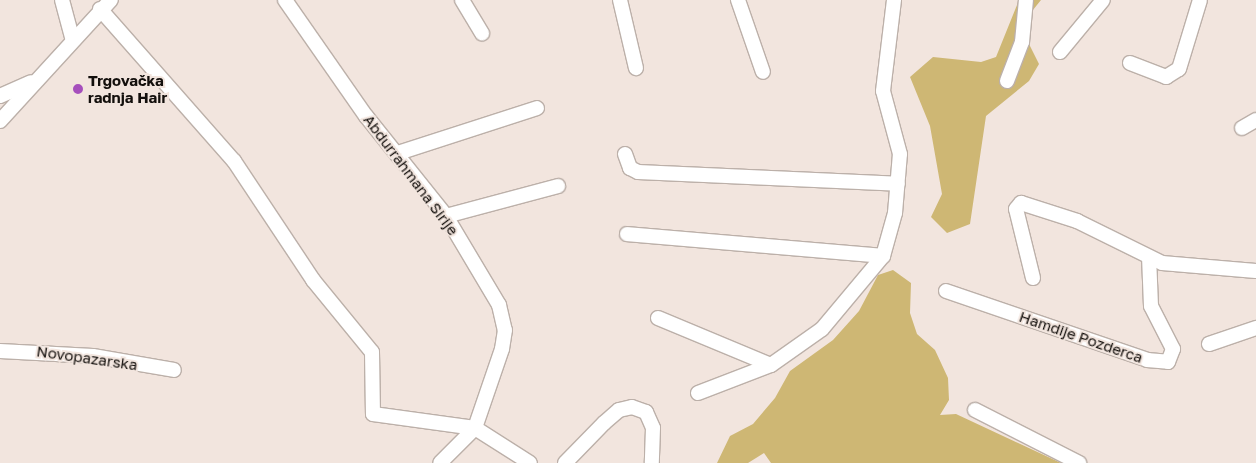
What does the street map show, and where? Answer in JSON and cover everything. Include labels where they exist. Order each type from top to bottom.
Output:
[{"type":"street","points":[[62,0],[72,38]]},
{"type":"street","points":[[0,121],[72,38],[111,0]]},
{"type":"street","name":"Abdurrahmana Sirije","points":[[286,0],[366,116],[398,153],[446,216],[499,305],[505,330],[475,428],[440,463]]},
{"type":"street","points":[[462,0],[482,33]]},
{"type":"street","points":[[620,0],[636,68]]},
{"type":"street","points":[[738,0],[763,72]]},
{"type":"street","points":[[698,393],[771,365],[822,329],[883,256],[898,184],[900,154],[883,91],[894,0]]},
{"type":"street","points":[[1007,81],[1022,42],[1026,0]]},
{"type":"street","points":[[1060,52],[1103,0]]},
{"type":"street","points":[[1130,62],[1166,77],[1179,69],[1200,0]]},
{"type":"street","points":[[100,10],[234,161],[313,280],[372,352],[373,414],[475,428],[530,463]]},
{"type":"street","points":[[0,96],[36,80]]},
{"type":"street","points":[[398,153],[536,108]]},
{"type":"street","points":[[1242,128],[1256,120]]},
{"type":"street","points":[[625,154],[630,168],[638,172],[898,184]]},
{"type":"street","points":[[446,216],[558,186]]},
{"type":"street","points":[[1033,278],[1016,209],[1021,203],[1077,221],[1149,257],[1169,264],[1256,271]]},
{"type":"street","points":[[628,234],[883,256]]},
{"type":"street","name":"Hamdije Pozderca","points":[[946,291],[1146,360],[1168,362],[1173,349],[1151,306],[1149,257]]},
{"type":"street","points":[[658,318],[771,365]]},
{"type":"street","points":[[1209,344],[1256,328]]},
{"type":"street","name":"Novopazarska","points":[[0,351],[93,356],[174,370]]},
{"type":"street","points":[[565,463],[612,416],[632,407],[646,412],[653,428],[652,463]]},
{"type":"street","points":[[975,410],[1079,463]]},
{"type":"shaded area","points":[[1019,0],[1041,0],[1020,26],[1039,64],[1029,81],[986,116],[970,224],[947,233],[931,217],[942,194],[930,126],[910,77],[933,57],[981,62],[996,57]]},
{"type":"shaded area","points":[[893,270],[911,283],[910,313],[917,334],[935,350],[948,378],[949,400],[940,415],[956,414],[1061,463],[771,463],[764,453],[748,463],[717,463],[730,436],[753,424],[775,398],[790,371],[833,340],[859,311],[878,275]]},
{"type":"place","name":"Trgovačka radnja Hair","points":[[78,89]]}]
